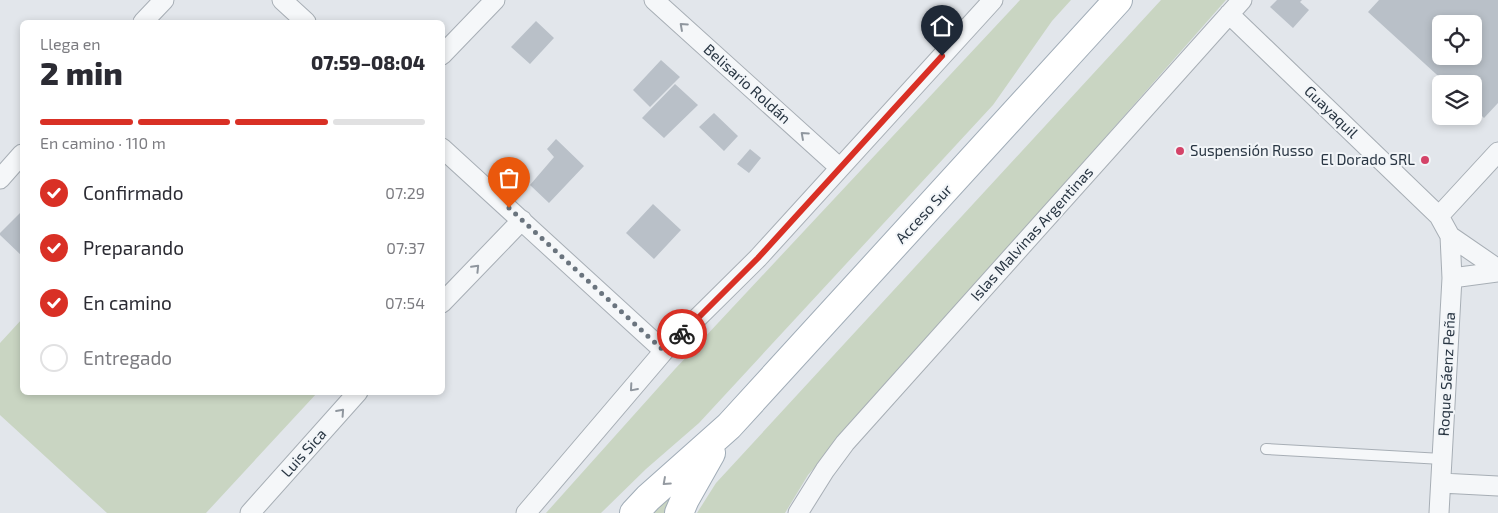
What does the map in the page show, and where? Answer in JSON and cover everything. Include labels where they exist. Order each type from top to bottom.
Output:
[{"type":"main road","name":"Acceso Sur","points":[[634,513],[648,498],[729,426],[1118,0]]},
{"type":"main road","name":"Acceso Sur","points":[[679,513],[702,467],[729,426]]},
{"type":"street","points":[[145,20],[164,0]]},
{"type":"street","points":[[282,0],[304,20]]},
{"type":"street","points":[[445,52],[495,0]]},
{"type":"street","name":"Belisario Roldán","points":[[654,0],[840,168]]},
{"type":"street","points":[[526,513],[664,351],[758,258],[993,0]]},
{"type":"street","name":"Islas Malvinas Argentinas","points":[[798,513],[825,470],[845,443],[1242,0]]},
{"type":"street","name":"Guayaquil","points":[[1229,14],[1439,216],[1450,236],[1498,271]]},
{"type":"street","points":[[445,151],[664,351]]},
{"type":"street","points":[[1439,216],[1498,152]]},
{"type":"street","points":[[0,178],[20,156]]},
{"type":"street","points":[[445,300],[522,220]]},
{"type":"street","name":"Roque Sáenz Peña","points":[[1439,513],[1452,278],[1450,236]]},
{"type":"street","name":"Guayaquil","points":[[1452,278],[1498,271]]},
{"type":"street","name":"Luis Sica","points":[[250,513],[355,395]]},
{"type":"street","points":[[1441,483],[1498,486]]},
{"type":"lane","points":[[1266,448],[1442,459]]},
{"type":"green space","points":[[1020,0],[1071,0],[1052,21],[993,105],[699,423],[646,469],[601,513],[546,513],[675,369]]},
{"type":"green space","points":[[1161,0],[1226,0],[808,475],[785,513],[697,513],[716,483]]},
{"type":"green space","points":[[20,321],[20,395],[315,395],[206,513],[107,513],[0,415],[0,343]]},
{"type":"green space","points":[[691,473],[665,513],[652,513]]},
{"type":"building","points":[[1277,0],[1302,0],[1300,2],[1309,10],[1293,28],[1270,7]]},
{"type":"building","points":[[1379,0],[1498,0],[1498,103],[1484,118],[1482,116],[1482,75],[1437,75],[1368,12]]},
{"type":"building","points":[[536,21],[554,38],[530,64],[511,47]]},
{"type":"building","points":[[661,60],[680,77],[650,107],[633,90]]},
{"type":"building","points":[[675,84],[698,105],[664,138],[642,118]]},
{"type":"building","points":[[714,113],[738,136],[724,151],[699,127]]},
{"type":"building","points":[[556,139],[584,166],[549,203],[530,185],[554,157],[547,149]]},
{"type":"building","points":[[750,149],[761,158],[749,173],[737,164]]},
{"type":"building","points":[[653,204],[681,230],[654,259],[626,233]]},
{"type":"building","points":[[20,213],[20,254],[0,235]]},
{"type":"way so far","points":[[509,208],[664,351],[682,334]]},
{"type":"place","name":"Suspensión Russo","points":[[1180,151]]},
{"type":"place","name":"El Dorado SRL","points":[[1425,160]]},
{"type":"route","points":[[682,334],[758,258],[942,56]]}]
